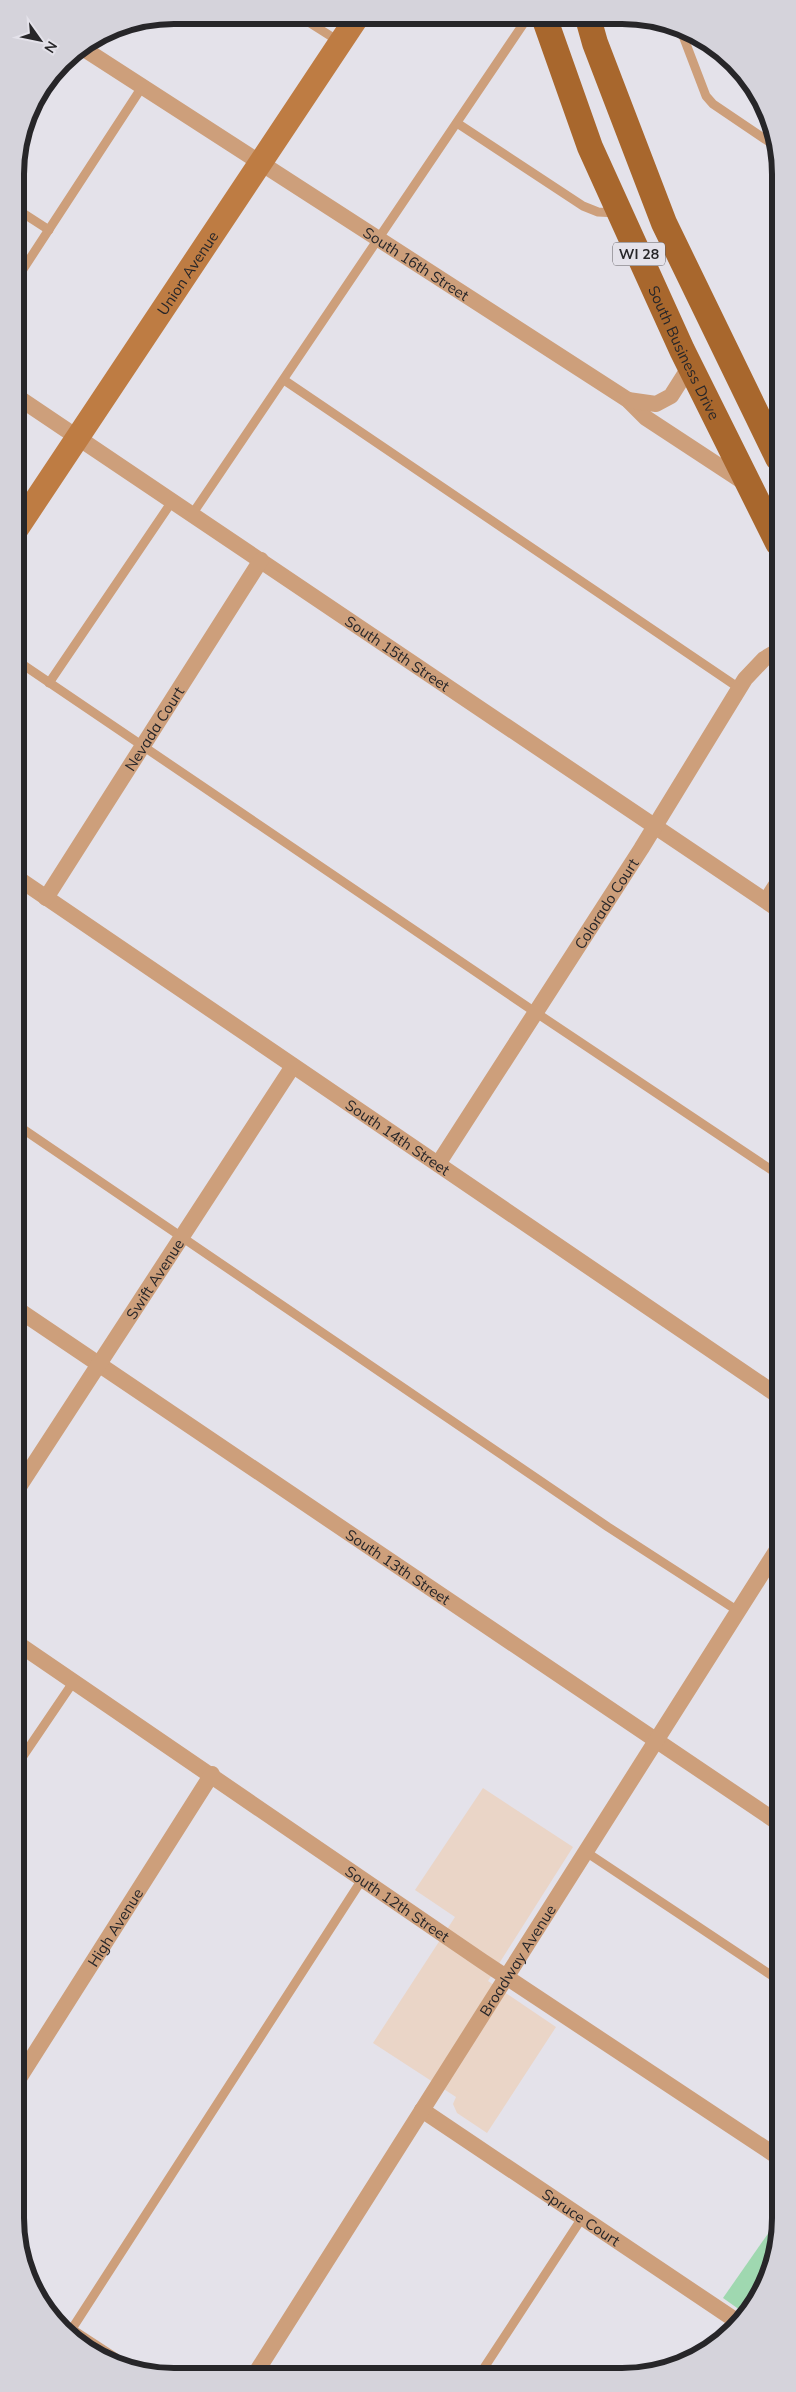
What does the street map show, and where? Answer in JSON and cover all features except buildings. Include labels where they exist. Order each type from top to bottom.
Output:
[{"type":"main road","name":"South Business Drive","points":[[546,24],[590,147],[690,366],[772,532]]},
{"type":"main road","name":"WI 28","points":[[590,24],[595,43],[664,223],[772,446]]},
{"type":"street","name":"Union Avenue","points":[[24,518],[352,24]]},
{"type":"street","name":"South 16th Street","points":[[87,51],[628,400],[646,418],[747,484]]},
{"type":"street","points":[[628,400],[656,404],[671,396],[690,366]]},
{"type":"street","name":"South 15th Street","points":[[24,401],[79,436],[772,905]]},
{"type":"street","name":"Nevada Court","points":[[46,898],[261,560]]},
{"type":"street","name":"Colorado Court","points":[[438,1164],[655,825],[739,688],[760,662],[772,654]]},
{"type":"street","name":"South 14th Street","points":[[24,883],[772,1392]]},
{"type":"street","name":"Swift Avenue","points":[[24,1479],[293,1066]]},
{"type":"street","name":"South 13th Street","points":[[24,1315],[772,1819]]},
{"type":"street","name":"Broadway Avenue","points":[[260,2368],[772,1558]]},
{"type":"street","name":"South 12th Street","points":[[24,1648],[212,1774],[507,1977],[772,2153]]},
{"type":"street","name":"High Avenue","points":[[24,2071],[212,1774]]},
{"type":"street","name":"Spruce Court","points":[[422,2110],[733,2319]]},
{"type":"lane","points":[[312,24],[340,42]]},
{"type":"lane","points":[[193,513],[523,24]]},
{"type":"lane","points":[[683,37],[706,96],[712,104],[768,142]]},
{"type":"lane","points":[[24,268],[142,87]]},
{"type":"lane","points":[[456,123],[583,206],[598,212],[620,213]]},
{"type":"lane","points":[[24,214],[49,230]]},
{"type":"lane","points":[[284,380],[739,688]]},
{"type":"lane","points":[[50,683],[173,500]]},
{"type":"lane","points":[[24,665],[772,1170]]},
{"type":"lane","points":[[763,899],[772,885]]},
{"type":"lane","points":[[24,1130],[608,1527],[738,1611]]},
{"type":"lane","points":[[24,1756],[74,1681]]},
{"type":"lane","points":[[586,1852],[772,1976]]},
{"type":"lane","points":[[73,2328],[363,1878]]},
{"type":"lane","points":[[484,2368],[582,2218]]},
{"type":"shaded area","points":[[483,1788],[573,1847],[488,1981],[556,2027],[487,2133],[457,2113],[453,2104],[456,2097],[373,2043],[455,1917],[415,1890]]},
{"type":"green space","points":[[772,2228],[769,2248],[761,2276],[747,2302],[740,2310],[723,2298]]}]
